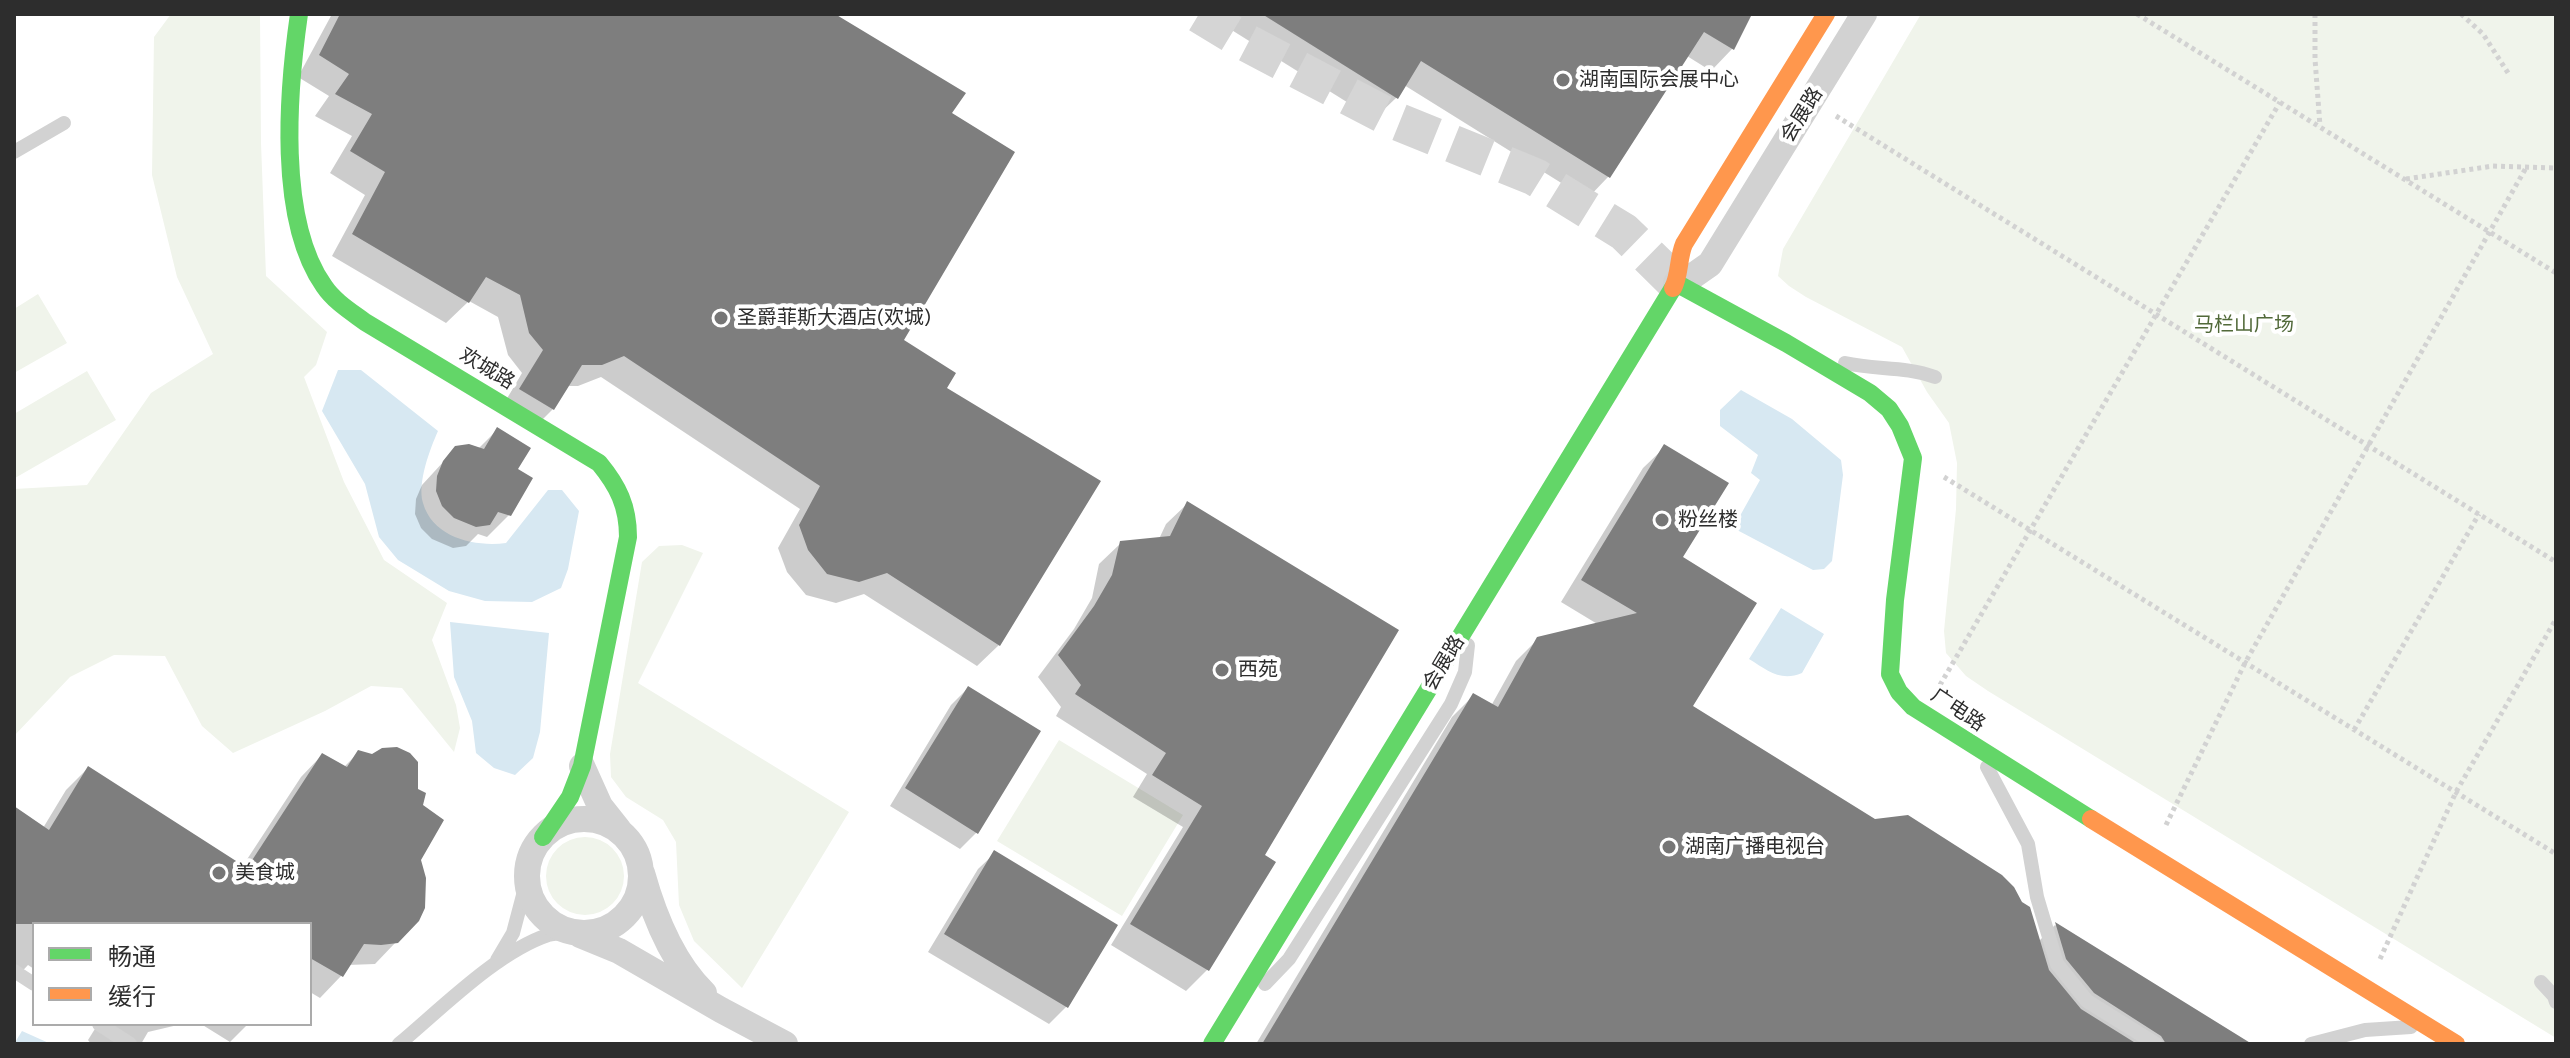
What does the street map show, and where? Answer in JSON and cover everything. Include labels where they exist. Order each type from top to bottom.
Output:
[{"type":"street","name":"欢城路","points":[[299,14],[289,105],[290,145],[295,201],[306,246],[321,281],[339,304],[365,322],[599,463],[619,486],[625,502],[629,517],[628,537],[582,766],[570,797],[543,837]]},
{"type":"street","name":"会展路","points":[[1212,1044],[1676,283],[1684,244],[1812,36],[1835,17],[1842,50],[1710,264],[1690,278],[1676,283]]},
{"type":"street","points":[[1676,283],[1870,393],[1889,409],[1900,426],[1913,458]]},
{"type":"street","name":"广电路","points":[[1913,458],[1895,600],[1890,674],[1899,692],[1923,714],[1979,750],[2456,1044]]},
{"type":"street","points":[[582,766],[600,806],[632,844],[672,951],[696,985],[721,1010]]},
{"type":"street","points":[[621,832],[590,820],[573,821],[543,837],[534,850],[527,880],[532,898],[542,913],[555,925],[619,951],[785,1044]]},
{"type":"street","points":[[573,932],[590,933],[606,929],[626,914],[639,892],[642,875],[639,859]]},
{"type":"lane","points":[[14,152],[64,123]]},
{"type":"lane","points":[[1813,359],[1916,370],[1935,377]]},
{"type":"lane","points":[[1238,1002],[1272,980],[1289,959],[1451,704],[1465,672],[1467,625]]},
{"type":"lane","points":[[1979,750],[2028,844],[2037,897],[2057,964],[2087,1001],[2156,1044]]},
{"type":"lane","points":[[489,969],[513,933],[527,880]]},
{"type":"lane","points":[[399,1044],[513,952],[550,934],[573,932]]},
{"type":"lane","points":[[14,971],[32,983]]},
{"type":"lane","points":[[2541,982],[2556,1002]]},
{"type":"lane","points":[[102,1026],[130,1044]]},
{"type":"lane","points":[[2311,1044],[2365,1030],[2428,1026]]},
{"type":"path","points":[[2137,14],[2556,273]]},
{"type":"path","points":[[2315,14],[2320,127]]},
{"type":"path","points":[[2461,14],[2483,34],[2510,76]]},
{"type":"path","points":[[1811,101],[2556,562]]},
{"type":"path","points":[[1923,714],[2280,102]]},
{"type":"path","points":[[2405,179],[2493,166],[2556,168]]},
{"type":"path","points":[[2151,856],[2245,663],[2527,166]]},
{"type":"path","points":[[1913,458],[2556,854]]},
{"type":"path","points":[[2354,730],[2479,514]]},
{"type":"path","points":[[2367,989],[2456,792],[2556,619]]},
{"type":"green space","points":[[171,14],[260,14],[266,276],[327,332],[316,365],[304,377],[344,482],[384,560],[447,603],[432,640],[456,705],[460,728],[454,752],[402,688],[371,686],[233,753],[202,726],[165,656],[114,655],[70,677],[14,736],[14,489],[87,485],[151,393],[213,354],[177,277],[152,175],[154,37]]},
{"type":"green space","name":"马栏山广场","points":[[1921,14],[2556,15],[2556,1038],[1988,691],[1966,676],[1946,653],[1944,631],[1956,509],[1957,463],[1949,423],[1927,392],[1902,347],[1806,297],[1778,276],[1783,249]]},
{"type":"green space","points":[[38,294],[67,343],[14,373],[14,309]]},
{"type":"green space","points":[[87,371],[116,420],[15,478],[14,414]]},
{"type":"green space","points":[[682,545],[703,553],[638,683],[849,812],[742,988],[694,941],[679,905],[676,842],[663,820],[626,797],[611,777],[610,754],[642,562],[659,546]]},
{"type":"green space","points":[[1059,740],[1183,815],[1122,916],[997,841]]},
{"type":"green space","points":[[585,837],[600,840],[613,848],[621,861],[624,876],[621,891],[613,904],[600,912],[585,915],[570,912],[557,904],[549,891],[546,876],[549,861],[557,848],[570,840]]},
{"type":"shaded area","points":[[338,370],[361,370],[438,431],[425,466],[422,495],[428,515],[445,532],[469,541],[506,543],[548,490],[562,490],[579,511],[568,569],[561,588],[532,602],[485,601],[449,591],[398,560],[379,537],[365,484],[322,411]]},
{"type":"shaded area","points":[[1741,390],[1792,419],[1841,460],[1843,475],[1832,561],[1824,569],[1813,570],[1737,530],[1736,523],[1760,480],[1751,473],[1758,455],[1720,426],[1720,410]]},
{"type":"shaded area","points":[[1781,608],[1824,634],[1802,673],[1787,676],[1774,674],[1749,659]]},
{"type":"shaded area","points":[[450,622],[549,633],[540,732],[533,758],[515,775],[494,768],[476,753],[472,721],[454,677]]},
{"type":"shaded area","points":[[22,1031],[51,1044],[14,1044]]},
{"type":"building","name":"圣爵菲斯大酒店(欢城)","points":[[340,14],[835,14],[966,93],[952,113],[1015,152],[904,340],[956,373],[947,388],[1101,481],[1000,646],[887,573],[859,582],[827,574],[808,550],[799,525],[820,486],[624,356],[602,365],[582,365],[554,410],[519,389],[543,350],[529,333],[520,295],[486,277],[469,303],[352,234],[385,172],[350,151],[372,114],[335,94],[349,74],[319,55]]},
{"type":"building","name":"湖南国际会展中心","points":[[1262,14],[1752,14],[1734,50],[1704,32],[1610,178],[1421,61],[1398,99]]},
{"type":"building","points":[[497,427],[531,448],[518,469],[533,478],[511,516],[498,512],[490,525],[476,527],[454,518],[442,506],[436,491],[437,476],[443,461],[455,446],[469,444],[484,449]]},
{"type":"building","name":"湖南广播电视台","points":[[1664,444],[1729,483],[1683,557],[1757,603],[1693,706],[1875,819],[1908,815],[2002,875],[2014,887],[2022,902],[2030,907],[2049,970],[2081,1009],[2137,1044],[1262,1044],[1473,693],[1498,707],[1537,637],[1637,613],[1581,580]]},
{"type":"building","name":"西苑","points":[[1187,501],[1399,630],[1265,855],[1276,862],[1209,971],[1130,924],[1202,806],[1152,775],[1166,753],[1075,694],[1081,685],[1058,655],[1094,606],[1112,575],[1120,541],[1170,536]]},
{"type":"building","points":[[968,686],[1041,731],[978,834],[905,788]]},
{"type":"building","name":"美食城","points":[[397,747],[410,753],[418,762],[418,789],[426,793],[423,805],[444,820],[421,860],[426,878],[425,908],[419,921],[398,943],[364,944],[343,977],[312,959],[312,922],[14,924],[14,806],[49,830],[88,766],[247,868],[322,753],[347,767],[358,750],[372,754],[382,748]]},
{"type":"building","points":[[994,850],[1118,925],[1068,1008],[944,934]]},
{"type":"building","points":[[2055,922],[2252,1044],[2166,1044],[2161,1036],[2094,993],[2066,959]]},
{"type":"tunnel","points":[[1199,14],[1247,43],[1396,121],[1535,177],[1624,232],[1676,283]]},
{"type":"traffic: fast","points":[[299,14],[290,116],[293,191],[309,258],[324,286],[337,301],[365,322],[599,463],[617,488],[624,506],[628,537],[582,766],[570,797],[543,837]]},
{"type":"traffic: fast","points":[[1676,283],[1786,343],[1870,393],[1889,409],[1900,426],[1913,458],[1895,600],[1890,674],[1899,692],[1913,707],[2091,819]]},
{"type":"traffic: fast","points":[[1212,1044],[1673,288]]},
{"type":"traffic: slow","points":[[1673,288],[1684,244],[1826,14]]},
{"type":"traffic: slow","points":[[2091,819],[2456,1044]]},
{"type":"place","name":"湖南国际会展中心","points":[[1563,80]]},
{"type":"place","name":"圣爵菲斯大酒店(欢城)","points":[[721,318]]},
{"type":"place","name":"粉丝楼","points":[[1662,520]]},
{"type":"place","name":"西苑","points":[[1222,670]]},
{"type":"place","name":"湖南广播电视台","points":[[1669,847]]},
{"type":"place","name":"美食城","points":[[219,873]]}]
